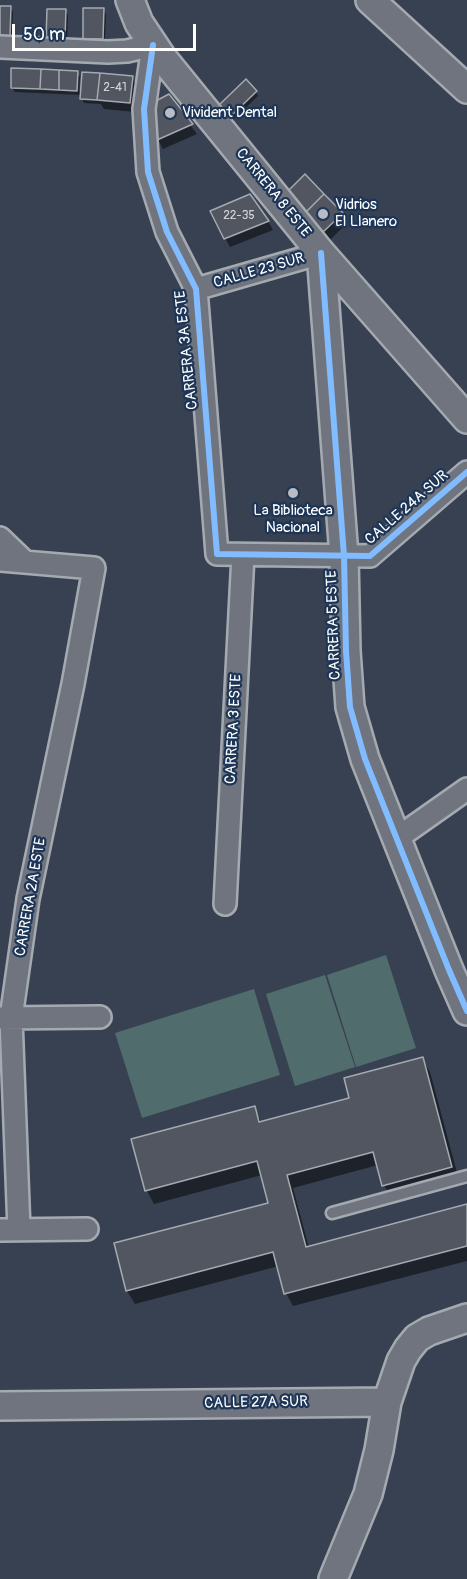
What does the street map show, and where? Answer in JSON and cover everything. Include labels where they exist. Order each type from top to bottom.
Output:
[{"type":"street","points":[[0,47],[108,52],[127,51],[153,45],[139,23],[130,0]]},
{"type":"street","points":[[370,0],[467,88]]},
{"type":"street","name":"CARRERA 8 ESTE","points":[[153,45],[321,253],[467,419]]},
{"type":"street","name":"CARRERA 3A ESTE","points":[[153,45],[144,109],[148,172],[167,232],[196,289],[217,555]]},
{"type":"street","name":"CALLE 23 SUR","points":[[196,289],[321,253]]},
{"type":"street","name":"CARRERA 5 ESTE","points":[[321,253],[344,556],[350,707],[365,759],[396,839],[453,970],[467,1011]]},
{"type":"street","name":"CALLE 24A SUR","points":[[217,555],[370,556],[467,472]]},
{"type":"street","points":[[0,538],[25,562]]},
{"type":"street","name":"CARRERA 3 ESTE","points":[[225,904],[243,555]]},
{"type":"street","points":[[0,560],[25,562]]},
{"type":"street","name":"CARRERA 2A ESTE","points":[[9,1230],[5,1018],[73,684],[94,568],[25,562]]},
{"type":"street","points":[[396,839],[467,789]]},
{"type":"street","points":[[5,1018],[100,1017]]},
{"type":"street","points":[[9,1230],[87,1229]]},
{"type":"street","points":[[333,1579],[368,1494],[380,1450],[387,1402],[401,1361],[417,1338],[429,1331],[467,1318]]},
{"type":"street","name":"CALLE 27A SUR","points":[[0,1406],[387,1402]]},
{"type":"lane","points":[[332,1213],[467,1176]]},
{"type":"green space","points":[[386,955],[416,1048],[356,1067],[327,975]]},
{"type":"green space","points":[[325,975],[355,1067],[295,1086],[266,994]]},
{"type":"green space","points":[[254,989],[280,1075],[142,1118],[115,1033]]},
{"type":"building","points":[[0,6],[11,6],[10,37],[0,36]]},
{"type":"building","points":[[83,8],[104,8],[103,39],[83,39]]},
{"type":"building","points":[[47,9],[66,9],[65,39],[46,39]]},
{"type":"building","points":[[11,68],[41,69],[40,89],[11,88]]},
{"type":"building","points":[[41,69],[59,70],[59,90],[40,89]]},
{"type":"building","points":[[59,70],[78,71],[77,91],[59,90]]},
{"type":"building","points":[[82,72],[100,73],[97,100],[80,99]]},
{"type":"building","points":[[100,73],[133,76],[130,103],[97,100]]},
{"type":"building","points":[[246,79],[257,91],[230,117],[219,105]]},
{"type":"building","name":"Vivident Dental","points":[[169,94],[193,124],[157,140],[154,102]]},
{"type":"building","points":[[305,174],[324,194],[303,215],[284,195]]},
{"type":"building","points":[[250,194],[269,221],[224,239],[210,211]]},
{"type":"building","name":"Vidrios El Llanero","points":[[324,194],[343,213],[322,233],[303,215]]},
{"type":"building","points":[[423,1057],[452,1167],[382,1186],[373,1152],[287,1175],[306,1247],[467,1204],[467,1246],[284,1294],[273,1252],[126,1291],[114,1243],[268,1203],[257,1161],[145,1191],[131,1139],[255,1106],[259,1122],[349,1098],[344,1078]]},
{"type":"cycle path","points":[[153,45],[144,109],[148,172],[167,232],[196,289],[217,554],[370,556],[467,472]]},
{"type":"cycle path","points":[[321,253],[344,556],[350,707],[365,759],[467,1011]]},
{"type":"place","name":"Vivident Dental","points":[[170,113]]},
{"type":"place","name":"Vidrios El Llanero","points":[[323,214]]},
{"type":"place","name":"La Biblioteca Nacional","points":[[293,493]]}]
